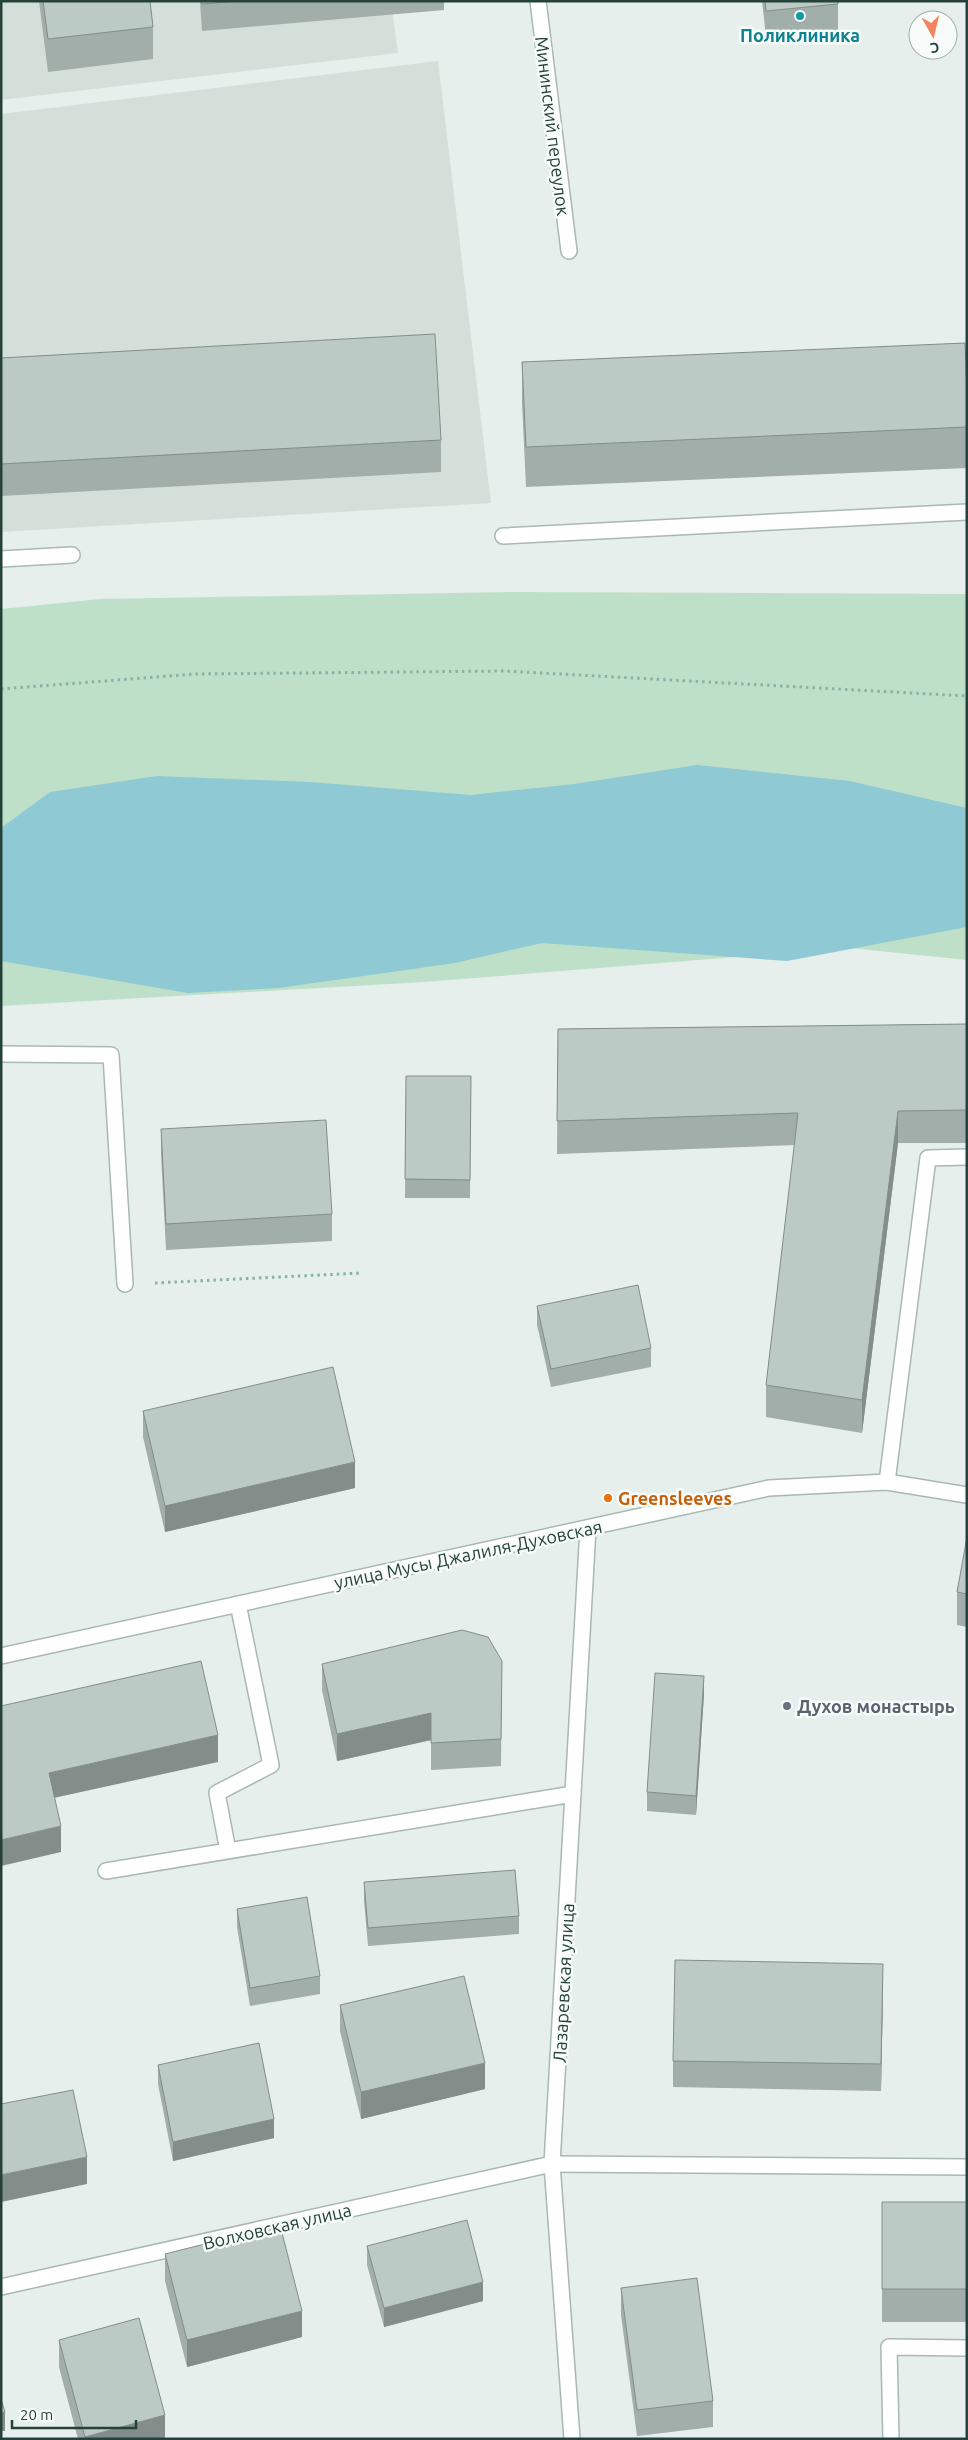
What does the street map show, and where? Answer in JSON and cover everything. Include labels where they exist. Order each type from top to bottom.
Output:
[{"type":"street","name":"Мининский переулок","points":[[538,1],[569,251]]},
{"type":"street","points":[[503,536],[967,512]]},
{"type":"street","points":[[1,559],[72,554]]},
{"type":"street","points":[[1,1054],[111,1055],[125,1284]]},
{"type":"street","points":[[887,1482],[928,1158],[967,1157]]},
{"type":"street","name":"улица Мусы Джалиля-Духовская","points":[[1,1656],[769,1488],[887,1482],[967,1495]]},
{"type":"street","name":"Лазаревская улица","points":[[572,2439],[552,2164],[588,1528]]},
{"type":"street","points":[[228,1850],[216,1793],[270,1765],[238,1604]]},
{"type":"street","points":[[106,1871],[573,1794]]},
{"type":"street","name":"Волховская улица","points":[[1,2287],[552,2164],[967,2167]]},
{"type":"street","points":[[890,2439],[889,2347],[967,2348]]},
{"type":"path","points":[[1,689],[195,674],[504,671],[967,696]]},
{"type":"path","points":[[125,1284],[362,1273]]},
{"type":"shaded area","points":[[1,1],[391,1],[398,53],[1,100]]},
{"type":"shaded area","points":[[438,61],[491,503],[1,532],[1,114]]},
{"type":"green space","points":[[512,592],[967,594],[967,960],[850,948],[424,982],[1,1006],[1,609],[100,599]]},
{"type":"water","points":[[697,765],[850,781],[967,808],[967,927],[787,961],[542,943],[455,963],[279,988],[188,993],[1,961],[1,828],[50,792],[157,776],[310,782],[471,795],[574,784]]},
{"type":"building","points":[[43,1],[150,1],[153,27],[48,39]]},
{"type":"building","points":[[202,1],[238,1],[202,4]]},
{"type":"building","points":[[765,1],[838,1],[838,4],[766,11]]},
{"type":"building","points":[[435,334],[441,440],[1,464],[1,358]]},
{"type":"building","points":[[965,343],[967,427],[526,447],[522,362]]},
{"type":"building","points":[[967,1024],[967,1110],[898,1111],[862,1400],[766,1385],[798,1113],[557,1121],[558,1029]]},
{"type":"building","points":[[406,1076],[471,1076],[470,1180],[405,1179]]},
{"type":"building","points":[[326,1120],[332,1214],[166,1224],[161,1129]]},
{"type":"building","points":[[638,1285],[651,1348],[551,1369],[537,1306]]},
{"type":"building","points":[[333,1367],[355,1462],[165,1506],[143,1411]]},
{"type":"building","points":[[967,1537],[967,1594],[957,1592]]},
{"type":"building","points":[[462,1630],[488,1637],[502,1661],[501,1739],[431,1743],[431,1713],[337,1734],[322,1664]]},
{"type":"building","points":[[201,1661],[218,1735],[49,1773],[61,1826],[1,1840],[1,1706]]},
{"type":"building","points":[[655,1673],[704,1676],[696,1796],[647,1792]]},
{"type":"building","points":[[515,1870],[519,1916],[368,1928],[364,1882]]},
{"type":"building","points":[[307,1897],[320,1976],[250,1988],[237,1909]]},
{"type":"building","points":[[675,1960],[883,1964],[881,2064],[673,2061]]},
{"type":"building","points":[[464,1976],[485,2063],[361,2092],[340,2005]]},
{"type":"building","points":[[259,2043],[274,2119],[173,2142],[158,2065]]},
{"type":"building","points":[[73,2090],[87,2157],[1,2175],[1,2104]]},
{"type":"building","points":[[882,2202],[967,2202],[967,2289],[882,2289]]},
{"type":"building","points":[[467,2220],[483,2282],[384,2308],[367,2246]]},
{"type":"building","points":[[280,2225],[302,2311],[187,2340],[165,2254]]},
{"type":"building","points":[[697,2278],[713,2401],[637,2410],[621,2288]]},
{"type":"building","points":[[139,2318],[165,2415],[85,2437],[59,2340]]},
{"type":"building","points":[[1,2399],[5,2412],[1,2413]]},
{"type":"place","name":"Поликлиника","points":[[800,16]]},
{"type":"place","name":"Greensleeves","points":[[608,1498]]},
{"type":"place","name":"Духов монастырь","points":[[787,1706]]}]
